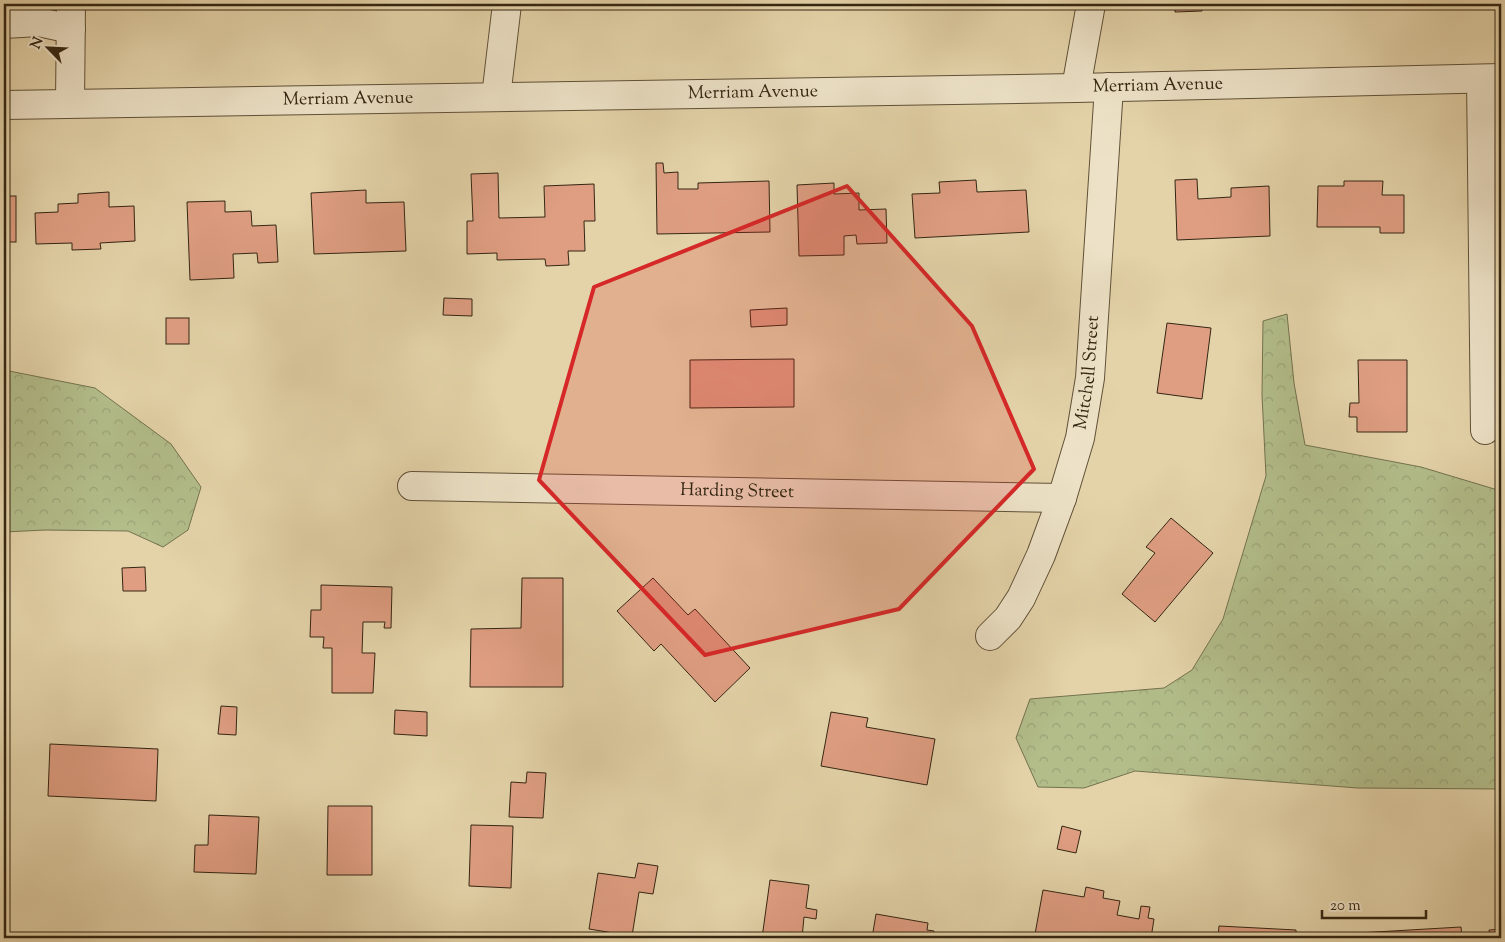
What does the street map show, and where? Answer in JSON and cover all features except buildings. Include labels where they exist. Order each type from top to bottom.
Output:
[{"type":"street","points":[[496,98],[508,4]]},
{"type":"street","points":[[1076,88],[1091,4]]},
{"type":"street","points":[[4,24],[38,22],[71,16],[70,103]]},
{"type":"street","points":[[1485,430],[1491,78]]},
{"type":"street","name":"Merriam Avenue","points":[[4,105],[1076,88],[1491,78]]},
{"type":"street","name":"Mitchell Street","points":[[990,636],[1008,618],[1021,598],[1041,555],[1062,498],[1080,438],[1090,378],[1109,87]]},
{"type":"street","name":"Harding Street","points":[[412,486],[1062,498]]},
{"type":"highlighted area","points":[[847,186],[972,326],[1034,469],[899,609],[705,655],[539,480],[594,287]]},
{"type":"green space","points":[[1287,314],[1294,383],[1305,445],[1421,467],[1501,491],[1501,789],[1358,788],[1135,771],[1084,788],[1038,787],[1016,738],[1030,699],[1164,688],[1192,670],[1223,619],[1266,476],[1262,395],[1263,321]]},
{"type":"green space","points":[[4,370],[95,388],[171,444],[201,487],[188,530],[163,547],[128,531],[45,530],[4,532]]}]
